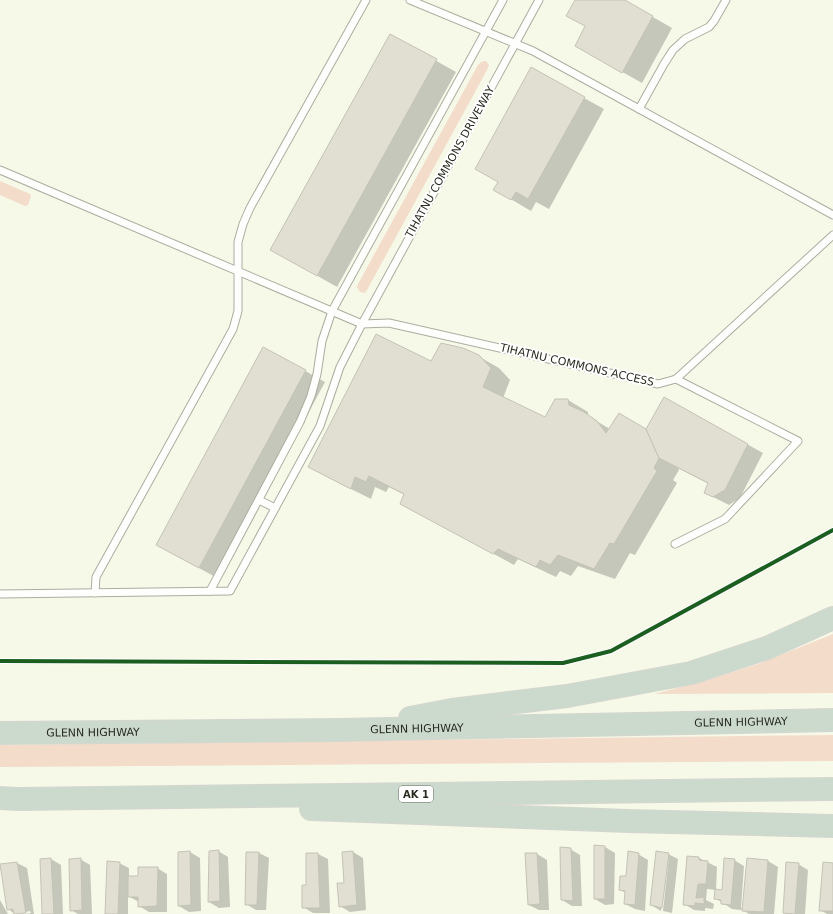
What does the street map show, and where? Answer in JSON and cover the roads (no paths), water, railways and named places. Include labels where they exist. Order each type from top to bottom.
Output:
[{"type":"highway","points":[[339,730],[452,710],[567,696],[691,673],[767,648],[833,618]]},
{"type":"highway","name":"GLENN HIGHWAY","points":[[0,733],[339,730],[833,720]]},
{"type":"highway","name":"AK 1","points":[[9,798],[833,789]]},
{"type":"highway","points":[[9,798],[620,820],[833,826]]},
{"type":"lane","points":[[95,593],[96,577],[232,329],[238,311],[238,242],[242,224],[366,0]]},
{"type":"lane","points":[[410,0],[533,51],[833,215]]},
{"type":"lane","points":[[0,594],[210,591],[300,422],[311,396],[317,374],[318,357],[332,311],[502,0]]},
{"type":"lane","name":"TIHATNU COMMONS DRIVEWAY","points":[[210,591],[230,591],[320,426],[340,367],[362,324],[539,0]]},
{"type":"lane","points":[[639,109],[673,50],[685,39],[709,27],[726,0]]},
{"type":"lane","points":[[0,170],[362,324]]},
{"type":"lane","name":"TIHATNU COMMONS ACCESS","points":[[362,324],[389,323],[658,384],[676,379],[833,235]]},
{"type":"lane","points":[[675,544],[725,519],[798,441],[676,379]]},
{"type":"lane","points":[[259,500],[275,508]]}]
